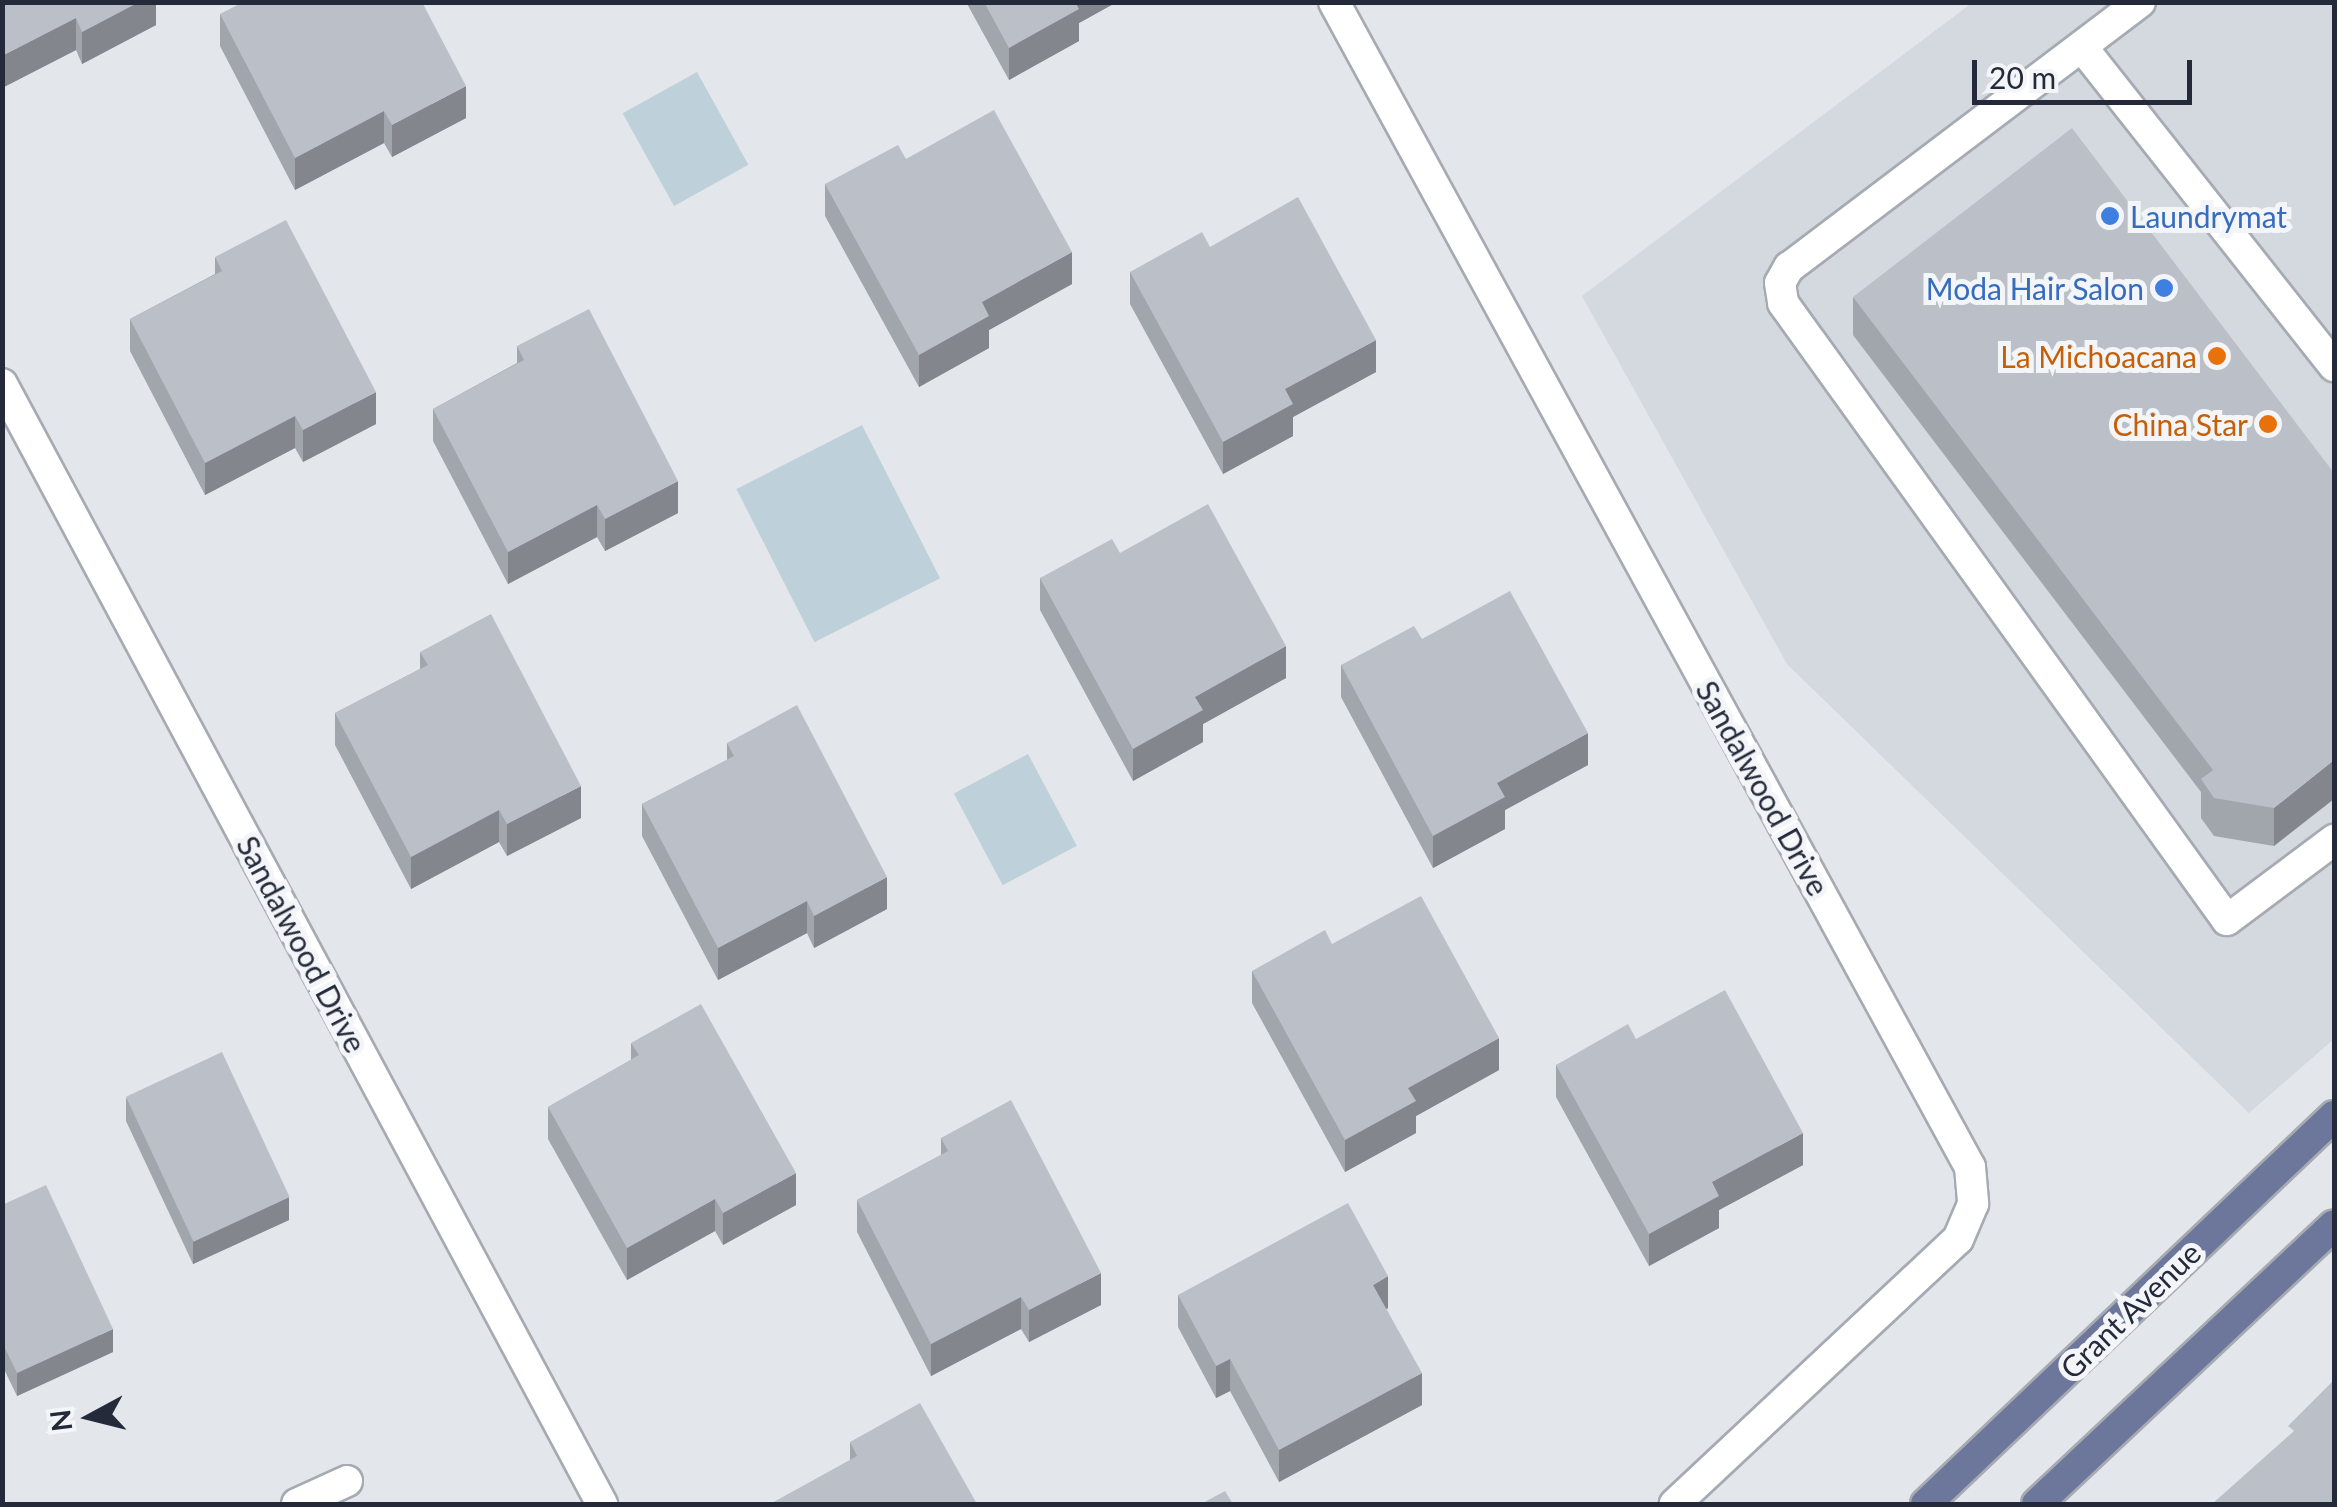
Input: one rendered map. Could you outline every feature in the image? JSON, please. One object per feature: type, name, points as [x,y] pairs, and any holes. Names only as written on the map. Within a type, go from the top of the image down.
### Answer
[{"type":"main road","name":"Grant Avenue","points":[[1926,1504],[2334,1116]]},
{"type":"main road","points":[[2037,1504],[2334,1225]]},
{"type":"street","name":"Sandalwood Drive","points":[[1334,2],[1970,1167],[1973,1204],[1958,1239],[1674,1504]]},
{"type":"street","points":[[2140,2],[1790,267],[1780,283],[1794,324],[2227,920],[2334,840]]},
{"type":"street","points":[[2082,47],[2334,366]]},
{"type":"street","name":"Sandalwood Drive","points":[[2,384],[602,1504]]},
{"type":"street","points":[[297,1504],[347,1481]]},
{"type":"shaded area","points":[[1972,3],[2334,3],[2334,1039],[2249,1113],[1787,664],[1582,296]]},
{"type":"shaded area","points":[[697,72],[748,165],[674,206],[623,113]]},
{"type":"shaded area","points":[[862,425],[940,578],[814,642],[736,489]]},
{"type":"shaded area","points":[[1028,754],[1077,846],[1003,885],[954,793]]},
{"type":"building","points":[[2,2],[139,2],[82,32],[76,18],[2,56]]},
{"type":"building","points":[[243,2],[422,2],[466,86],[392,125],[384,111],[295,158],[220,14]]},
{"type":"building","points":[[984,2],[1075,2],[1079,9],[1009,48]]},
{"type":"building","points":[[994,110],[1072,252],[982,302],[989,316],[919,355],[825,184],[898,145],[906,159]]},
{"type":"building","points":[[2072,128],[2334,473],[2334,760],[2274,808],[2214,798],[2201,779],[2213,770],[1853,297]]},
{"type":"building","points":[[1298,197],[1376,340],[1285,389],[1293,404],[1223,442],[1130,272],[1202,232],[1210,247]]},
{"type":"building","points":[[286,220],[376,392],[303,430],[295,416],[205,463],[130,319],[222,271],[215,257]]},
{"type":"building","points":[[589,309],[678,481],[605,519],[597,505],[508,552],[433,409],[524,360],[517,346]]},
{"type":"building","points":[[1208,504],[1286,646],[1195,697],[1203,710],[1133,749],[1040,578],[1112,539],[1120,553]]},
{"type":"building","points":[[1510,591],[1588,733],[1497,783],[1505,797],[1433,836],[1341,665],[1414,626],[1422,639]]},
{"type":"building","points":[[491,614],[581,786],[507,824],[499,810],[411,857],[335,713],[428,665],[420,652]]},
{"type":"building","points":[[797,705],[887,877],[814,916],[807,901],[718,948],[642,804],[734,756],[727,743]]},
{"type":"building","points":[[1421,896],[1499,1038],[1408,1088],[1416,1101],[1345,1140],[1252,971],[1325,930],[1332,944]]},
{"type":"building","points":[[1725,990],[1803,1133],[1712,1182],[1719,1196],[1649,1234],[1556,1065],[1628,1024],[1636,1039]]},
{"type":"building","points":[[701,1004],[796,1173],[723,1213],[715,1199],[627,1248],[548,1107],[639,1055],[631,1043]]},
{"type":"building","points":[[222,1052],[290,1197],[194,1242],[126,1097]]},
{"type":"building","points":[[1011,1100],[1101,1273],[1029,1310],[1021,1297],[931,1344],[857,1200],[948,1151],[941,1138]]},
{"type":"building","points":[[46,1185],[113,1329],[17,1373],[2,1342],[2,1205]]},
{"type":"building","points":[[1348,1203],[1388,1276],[1373,1285],[1422,1373],[1279,1450],[1230,1359],[1216,1366],[1178,1295]]},
{"type":"building","points":[[2334,1380],[2334,1504],[2212,1504],[2294,1431],[2288,1426]]},
{"type":"building","points":[[920,1403],[977,1504],[770,1504],[857,1456],[850,1442]]},
{"type":"building","points":[[1225,1491],[1233,1504],[1201,1504]]},
{"type":"place","name":"Laundrymat","points":[[2110,216]]},
{"type":"place","name":"Moda Hair Salon","points":[[2164,288]]},
{"type":"place","name":"La Michoacana","points":[[2217,356]]},
{"type":"place","name":"China Star","points":[[2268,424]]}]
